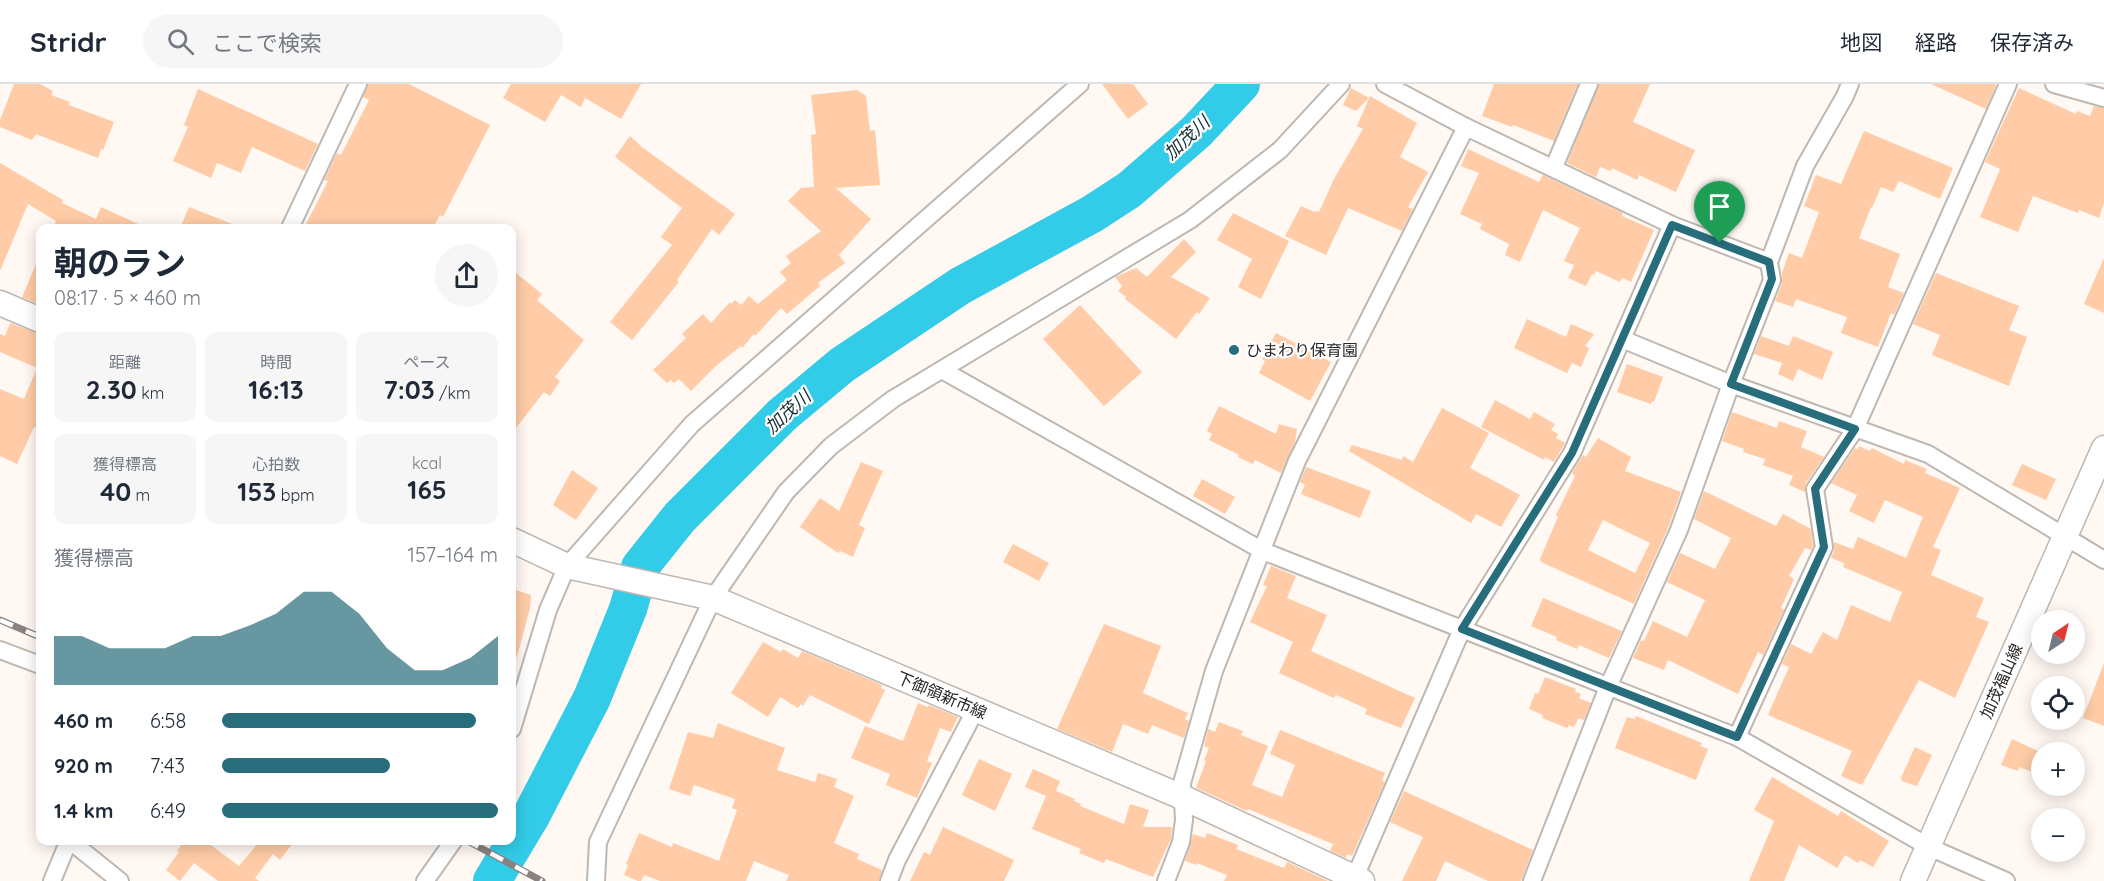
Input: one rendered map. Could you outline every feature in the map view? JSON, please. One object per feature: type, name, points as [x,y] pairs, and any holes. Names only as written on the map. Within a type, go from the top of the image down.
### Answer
[{"type":"main road","points":[[0,303],[36,318]]},
{"type":"main road","name":"加茂福山線","points":[[1913,881],[2104,448]]},
{"type":"main road","name":"下御領新市線","points":[[516,542],[578,568],[705,596],[1182,797],[1358,879]]},
{"type":"street","points":[[292,224],[358,84]]},
{"type":"street","points":[[516,716],[548,610],[578,568],[692,424],[1080,84]]},
{"type":"street","points":[[596,881],[598,842],[705,596],[786,492],[831,446],[894,399],[1190,220],[1280,150],[1341,84]]},
{"type":"street","points":[[1385,84],[1466,127],[1672,225],[1769,262]]},
{"type":"street","points":[[1554,167],[1589,84]]},
{"type":"street","points":[[1532,881],[1608,687],[1679,530],[1731,384],[1772,279],[1769,262],[1805,166],[1850,84]]},
{"type":"street","points":[[1737,737],[1824,547],[1815,489],[1855,429],[2008,84]]},
{"type":"street","points":[[2054,84],[2104,99]]},
{"type":"street","points":[[1166,881],[1181,842],[1184,820],[1182,783],[1214,671],[1297,461],[1466,127]]},
{"type":"street","points":[[1358,879],[1462,629],[1572,453],[1672,225]]},
{"type":"street","points":[[1622,339],[1731,384],[1928,454],[2104,560]]},
{"type":"street","points":[[942,370],[1263,551],[1737,737],[1929,847],[2006,881]]},
{"type":"street","points":[[0,650],[36,664]]},
{"type":"street","points":[[889,881],[897,860],[976,709]]},
{"type":"street","points":[[52,881],[67,845]]},
{"type":"street","points":[[75,845],[120,881]]},
{"type":"street","points":[[425,881],[450,845]]},
{"type":"building","points":[[14,84],[40,84],[53,91],[51,95],[70,102],[69,105],[114,122],[98,158],[36,134],[32,140],[0,127],[0,120]]},
{"type":"building","points":[[368,84],[409,84],[490,125],[443,217],[440,215],[435,224],[306,224],[328,181],[324,180],[337,153],[341,155],[369,100],[363,97]]},
{"type":"building","points":[[511,84],[641,84],[621,119],[585,98],[581,107],[561,95],[545,122],[503,98]]},
{"type":"building","points":[[1102,84],[1133,84],[1148,104],[1128,119]]},
{"type":"building","points":[[1494,84],[1578,84],[1554,141],[1482,116]]},
{"type":"building","points":[[1599,84],[1650,84],[1633,122],[1695,150],[1676,192],[1639,175],[1637,180],[1612,168],[1611,171],[1600,167],[1596,177],[1567,163]]},
{"type":"building","points":[[1931,84],[1994,84],[1996,85],[1986,109]]},
{"type":"building","points":[[1351,88],[1369,98],[1356,111],[1343,105]]},
{"type":"building","points":[[2019,88],[2076,114],[2077,111],[2090,116],[2094,106],[2104,108],[2104,203],[2099,218],[2079,210],[2078,213],[2033,196],[2018,232],[1980,217],[2000,169],[1985,162]]},
{"type":"building","points":[[198,89],[318,144],[305,171],[252,147],[241,173],[217,163],[211,178],[173,161],[188,127],[184,125]]},
{"type":"building","points":[[857,90],[866,96],[870,131],[875,130],[880,185],[836,188],[871,219],[839,255],[845,263],[818,283],[820,286],[787,314],[781,308],[742,348],[741,346],[717,365],[691,391],[679,379],[674,383],[671,380],[667,383],[653,370],[686,338],[682,334],[703,314],[711,323],[730,302],[731,304],[735,300],[741,305],[749,296],[758,304],[787,280],[780,272],[791,263],[786,256],[821,231],[788,201],[801,188],[814,187],[811,135],[816,134],[811,95]]},
{"type":"building","points":[[1370,96],[1417,123],[1400,157],[1428,172],[1408,207],[1413,209],[1402,231],[1348,208],[1326,255],[1285,236],[1301,206],[1319,212],[1334,179],[1363,129],[1357,126]]},
{"type":"building","points":[[1864,131],[1953,168],[1940,199],[1899,181],[1893,192],[1881,187],[1871,207],[1859,238],[1900,254],[1888,287],[1904,293],[1894,315],[1891,313],[1878,347],[1841,333],[1847,317],[1796,299],[1793,307],[1775,301],[1782,284],[1782,273],[1789,253],[1802,258],[1819,212],[1804,206],[1816,175],[1841,184]]},
{"type":"building","points":[[630,136],[643,148],[735,214],[719,235],[712,229],[677,280],[679,282],[632,340],[610,322],[672,245],[661,237],[682,208],[615,157]]},
{"type":"building","points":[[1468,149],[1539,182],[1543,175],[1654,230],[1631,282],[1622,278],[1620,282],[1596,271],[1586,286],[1568,278],[1574,265],[1564,261],[1580,228],[1543,210],[1520,262],[1505,255],[1509,244],[1480,229],[1482,224],[1460,214],[1479,173],[1461,166]]},
{"type":"building","points":[[0,163],[63,200],[62,203],[96,219],[101,207],[138,224],[55,224],[56,221],[28,204],[0,271]]},
{"type":"building","points":[[189,207],[232,224],[182,224]]},
{"type":"building","points":[[1233,213],[1289,241],[1261,299],[1238,287],[1252,259],[1217,240]]},
{"type":"building","points":[[1184,239],[1196,252],[1171,277],[1210,298],[1176,339],[1125,299],[1126,297],[1118,291],[1122,286],[1115,277],[1136,268],[1147,277]]},
{"type":"building","points":[[2104,258],[2104,313],[2084,304]]},
{"type":"building","points":[[36,264],[36,303],[22,297]]},
{"type":"building","points":[[516,273],[542,294],[537,300],[584,340],[555,377],[560,381],[550,396],[544,392],[516,428]]},
{"type":"building","points":[[1936,273],[2019,306],[2009,330],[2027,337],[2009,386],[1932,355],[1940,335],[1913,324]]},
{"type":"building","points":[[1080,305],[1142,372],[1104,406],[1043,339]]},
{"type":"building","points":[[1527,319],[1566,337],[1571,324],[1594,334],[1585,346],[1589,348],[1581,367],[1572,363],[1567,373],[1514,348]]},
{"type":"building","points":[[10,323],[36,333],[36,368],[0,352],[0,334],[5,336]]},
{"type":"building","points":[[1276,333],[1331,362],[1310,401],[1259,373],[1265,361],[1262,359]]},
{"type":"building","points":[[1761,336],[1789,346],[1793,336],[1833,352],[1822,380],[1798,369],[1793,381],[1778,374],[1782,363],[1754,354]]},
{"type":"building","points":[[1627,364],[1663,377],[1654,402],[1652,401],[1651,404],[1617,392]]},
{"type":"building","points":[[36,370],[36,428],[34,427],[17,464],[0,456],[0,389],[24,399]]},
{"type":"building","points":[[1495,400],[1530,419],[1534,412],[1555,424],[1551,430],[1558,434],[1556,438],[1565,443],[1554,462],[1545,457],[1544,460],[1481,427]]},
{"type":"building","points":[[1219,406],[1276,434],[1279,424],[1297,429],[1295,442],[1281,473],[1255,460],[1253,464],[1209,440],[1212,434],[1207,431]]},
{"type":"building","points":[[1442,408],[1489,433],[1470,468],[1520,495],[1501,527],[1476,514],[1471,523],[1349,451],[1352,445],[1402,460],[1403,456],[1413,462]]},
{"type":"building","points":[[1732,412],[1777,428],[1779,421],[1807,431],[1801,447],[1824,457],[1806,483],[1805,492],[1789,485],[1793,476],[1763,465],[1765,459],[1743,452],[1744,449],[1722,441]]},
{"type":"building","points":[[1598,438],[1631,457],[1625,471],[1681,492],[1669,526],[1634,604],[1541,562],[1540,559],[1558,517],[1556,515],[1575,476],[1572,473],[1583,455],[1586,457]],"holes":[[[1603,520],[1650,543],[1635,573],[1588,550]]]},
{"type":"building","points":[[1859,446],[1870,451],[1872,448],[1904,464],[1905,460],[1927,469],[1925,473],[1960,488],[1933,547],[1941,550],[1931,575],[1984,598],[1976,617],[1989,622],[1955,698],[1919,680],[1862,785],[1841,776],[1852,751],[1768,715],[1789,667],[1782,664],[1791,644],[1811,654],[1823,632],[1837,640],[1851,605],[1890,622],[1902,592],[1843,567],[1844,563],[1831,558],[1834,542],[1853,549],[1858,537],[1906,558],[1923,517],[1885,500],[1874,523],[1849,511],[1857,495],[1831,483],[1855,448],[1858,449]]},
{"type":"building","points":[[861,462],[883,471],[859,525],[865,528],[853,557],[840,551],[838,553],[800,527],[820,498],[839,511]]},
{"type":"building","points":[[2022,464],[2056,479],[2046,500],[2012,485]]},
{"type":"building","points":[[1306,467],[1371,491],[1360,518],[1301,494],[1305,485],[1300,482]]},
{"type":"building","points":[[572,470],[598,488],[576,520],[553,505]]},
{"type":"building","points":[[1202,479],[1235,497],[1225,514],[1193,496]]},
{"type":"building","points":[[1704,491],[1776,526],[1783,514],[1811,529],[1813,545],[1811,550],[1805,548],[1789,576],[1794,579],[1781,608],[1784,610],[1763,655],[1758,652],[1738,694],[1668,660],[1664,670],[1633,658],[1653,621],[1687,637],[1705,600],[1667,582],[1680,553],[1715,569],[1731,538],[1694,519]]},
{"type":"building","points":[[1013,544],[1049,563],[1039,581],[1003,562]]},
{"type":"building","points":[[1271,566],[1296,576],[1287,598],[1327,615],[1311,651],[1415,698],[1401,728],[1365,714],[1367,709],[1336,695],[1334,698],[1279,673],[1293,642],[1250,622],[1267,586],[1263,585]]},
{"type":"building","points":[[516,590],[531,595],[530,608],[517,657]]},
{"type":"building","points":[[1543,598],[1622,631],[1609,658],[1579,645],[1577,649],[1531,626]]},
{"type":"building","points":[[1104,624],[1161,646],[1143,693],[1188,713],[1185,719],[1189,721],[1184,738],[1152,725],[1148,734],[1123,724],[1112,752],[1057,729]]},
{"type":"building","points":[[763,642],[781,652],[783,649],[798,658],[802,651],[882,685],[881,688],[885,690],[869,724],[810,695],[803,706],[801,704],[798,708],[780,697],[768,717],[731,693]]},
{"type":"building","points":[[2104,663],[2104,726],[2085,719],[2085,713]]},
{"type":"building","points":[[1545,677],[1576,689],[1575,692],[1581,694],[1579,698],[1591,703],[1584,720],[1579,718],[1574,727],[1569,725],[1567,728],[1542,718],[1543,715],[1529,709]]},
{"type":"building","points":[[918,703],[958,717],[951,732],[940,728],[927,761],[932,763],[917,798],[886,785],[890,774],[851,758],[865,726],[903,741]]},
{"type":"building","points":[[1636,716],[1702,743],[1700,746],[1708,749],[1696,780],[1615,748],[1627,717],[1635,719]]},
{"type":"building","points":[[1219,722],[1243,731],[1241,735],[1268,746],[1252,785],[1282,797],[1295,765],[1270,754],[1280,730],[1385,773],[1382,781],[1385,782],[1352,856],[1347,854],[1346,858],[1330,851],[1333,844],[1248,809],[1247,811],[1196,788],[1209,748],[1204,746],[1208,729],[1215,732]]},
{"type":"building","points":[[718,723],[785,748],[777,770],[815,782],[818,773],[837,779],[834,787],[854,796],[834,843],[859,854],[857,859],[882,870],[879,881],[786,881],[789,875],[754,861],[746,881],[660,881],[644,875],[641,881],[638,881],[624,875],[628,865],[626,864],[639,833],[672,847],[673,843],[719,861],[737,810],[732,808],[735,799],[694,785],[690,796],[669,789],[688,732],[713,738]]},
{"type":"building","points":[[2012,739],[2031,748],[2031,772],[2019,767],[2018,771],[2001,765]]},
{"type":"building","points":[[1915,747],[1932,755],[1917,786],[1902,781],[1901,778]]},
{"type":"building","points":[[979,759],[1012,774],[995,811],[962,795]]},
{"type":"building","points":[[1033,769],[1060,781],[1056,791],[1075,799],[1074,801],[1081,804],[1080,806],[1124,824],[1130,804],[1149,810],[1143,827],[1172,827],[1171,839],[1153,877],[1106,859],[1104,863],[1079,853],[1081,849],[1032,829],[1046,796],[1025,787]]},
{"type":"building","points":[[1772,777],[1838,816],[1841,811],[1889,841],[1873,867],[1860,860],[1858,863],[1845,855],[1837,868],[1799,845],[1784,881],[1749,881],[1774,821],[1754,810]]},
{"type":"building","points":[[1404,791],[1533,850],[1521,881],[1488,881],[1445,861],[1436,881],[1402,881],[1423,837],[1390,822]]},
{"type":"building","points":[[943,827],[1014,860],[1004,881],[910,881],[924,852],[930,855]]},
{"type":"building","points":[[1207,833],[1238,845],[1236,849],[1284,868],[1287,862],[1328,881],[1224,881],[1227,875],[1197,863],[1196,865],[1185,861],[1193,834],[1205,838]]},
{"type":"building","points":[[181,845],[211,845],[239,866],[256,845],[291,845],[280,860],[273,854],[255,878],[259,881],[218,881],[194,863],[180,881],[166,870],[179,852],[177,851]]},
{"type":"waterway","name":"加茂川","points":[[516,841],[592,698],[628,609],[640,567],[680,517],[782,415],[842,365],[960,286],[1092,214],[1129,190],[1196,132],[1241,84]]},
{"type":"waterway","name":"加茂川","points":[[492,881],[514,845]]},
{"type":"railway","points":[[0,620],[36,635]]},
{"type":"railway","points":[[475,845],[542,881]]},
{"type":"place","name":"ひまわり保育園","points":[[1234,350]]},
{"type":"route","points":[[1672,225],[1720,243],[1769,262],[1772,279],[1731,384],[1855,429],[1815,489],[1824,547],[1737,737],[1462,629],[1572,453],[1672,225]]}]
